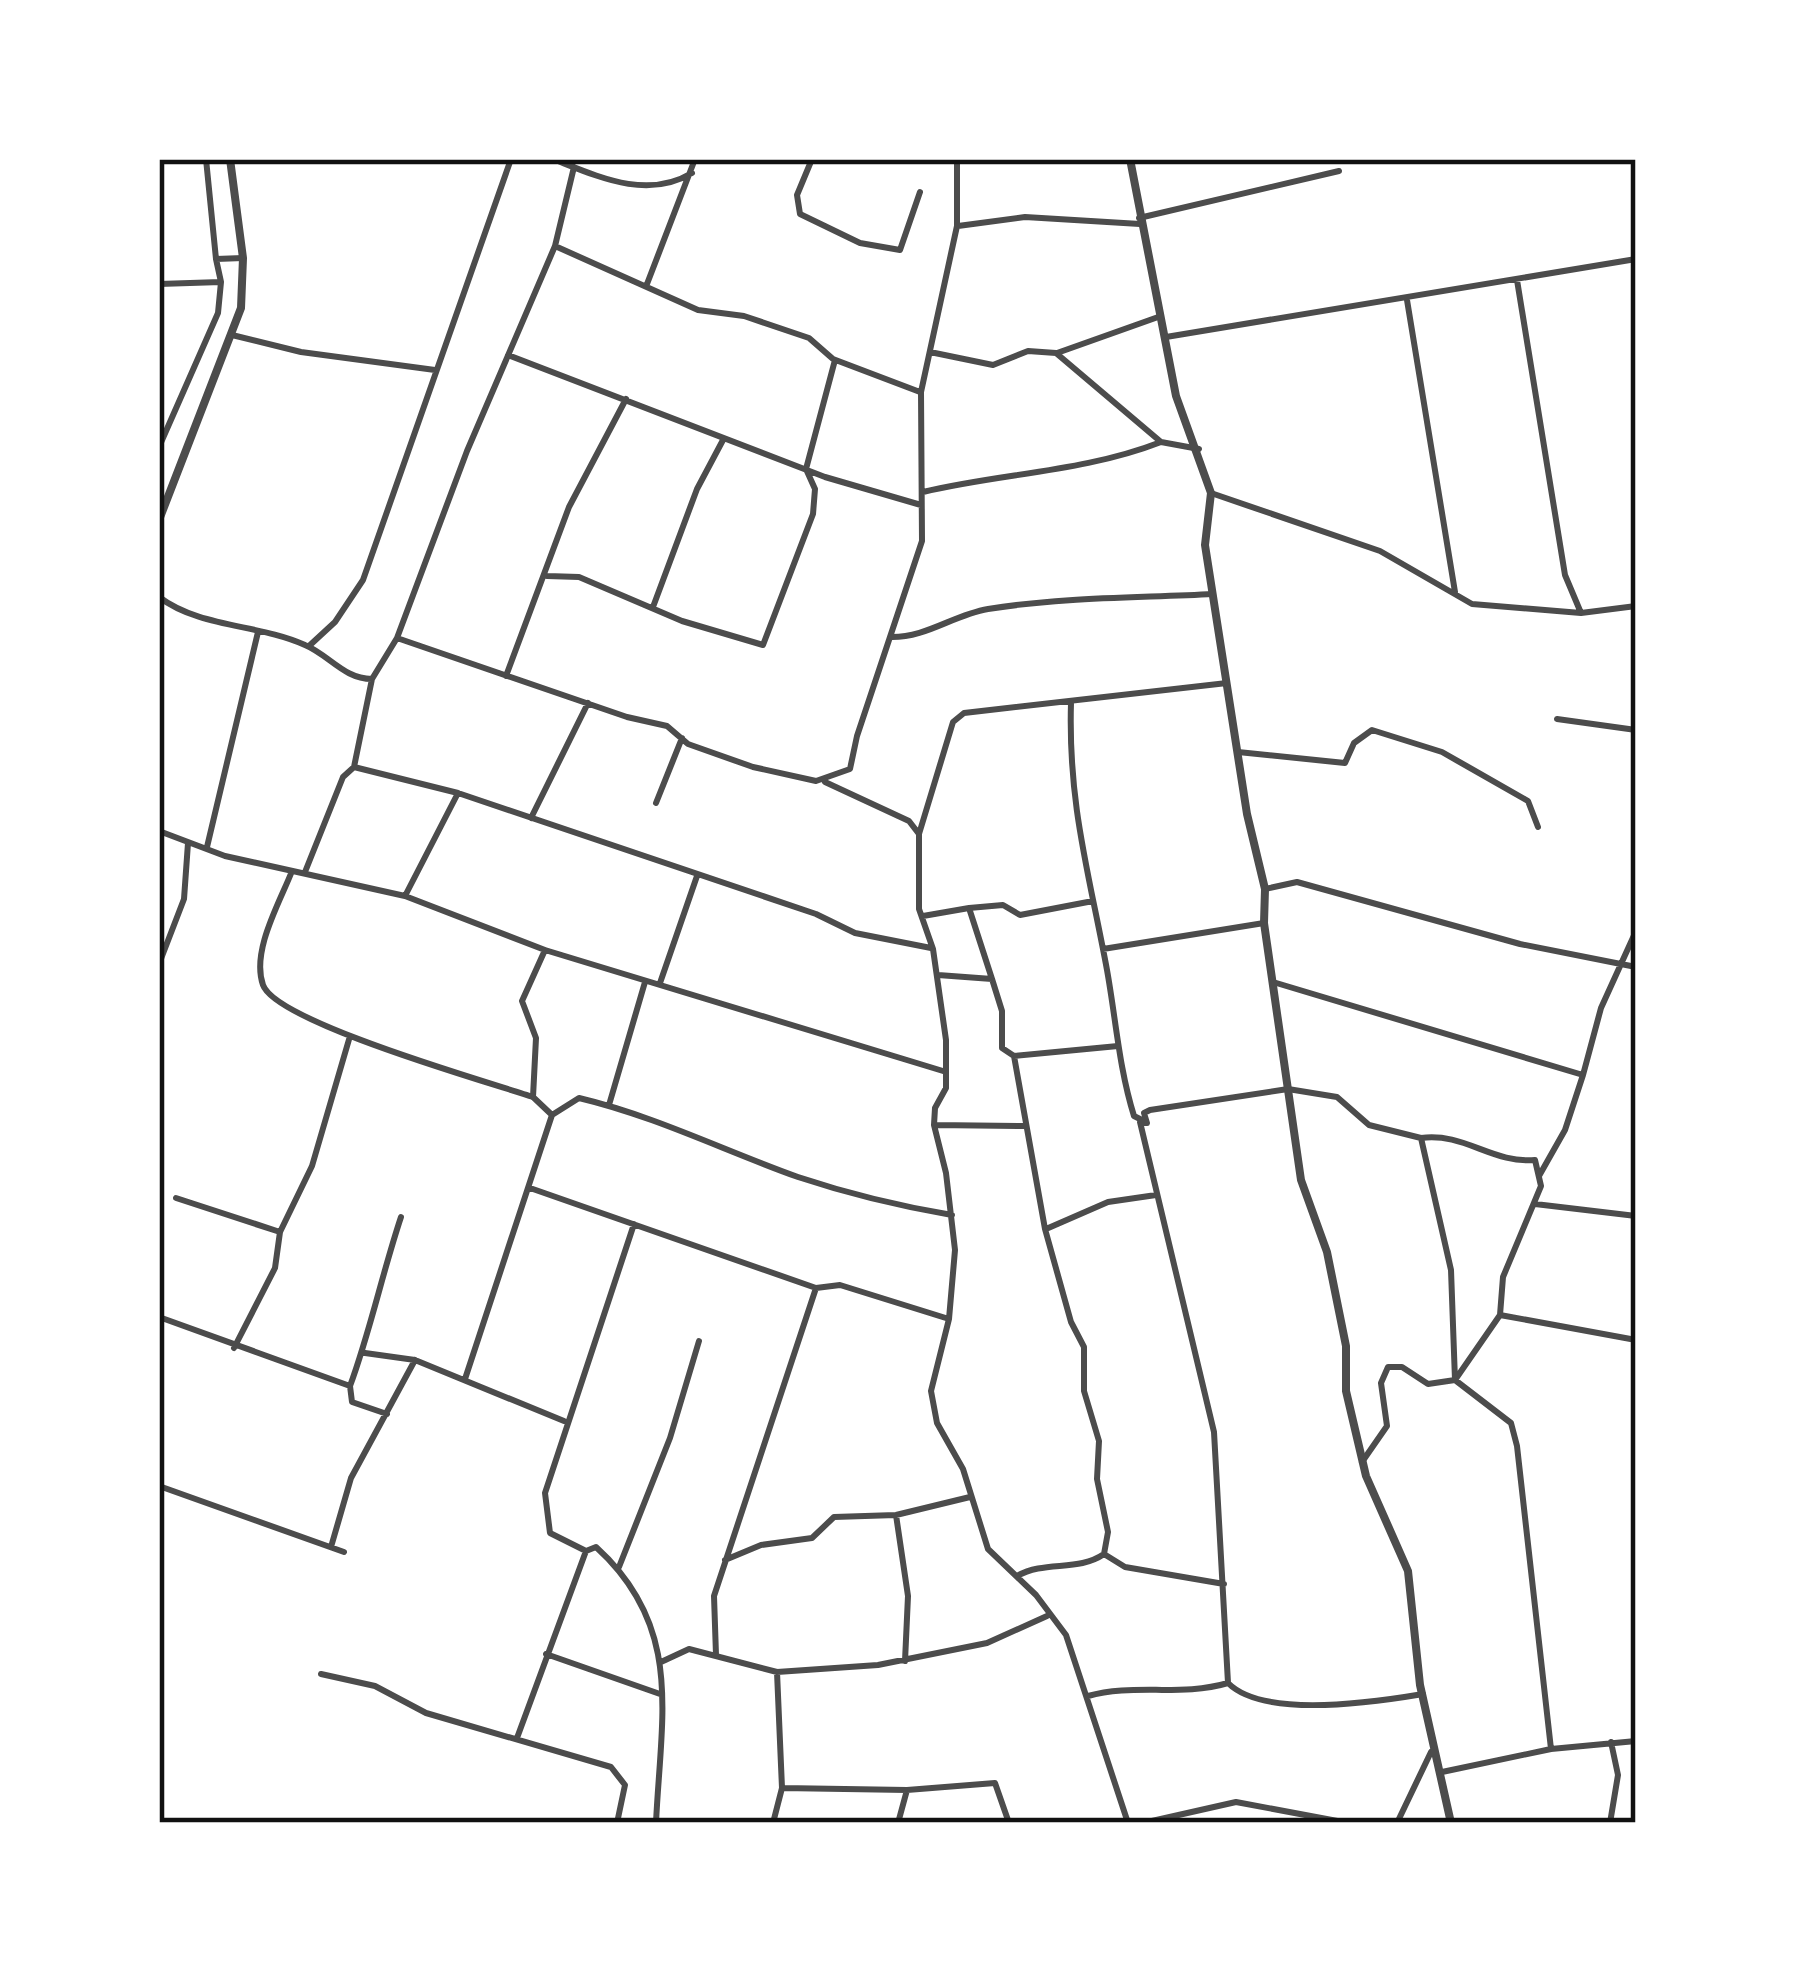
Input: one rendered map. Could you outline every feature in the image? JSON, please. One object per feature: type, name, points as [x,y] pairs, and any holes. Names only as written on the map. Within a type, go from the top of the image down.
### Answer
[{"type":"street","points":[[159,447],[218,314],[221,281],[206,159]]},
{"type":"street","points":[[159,520],[241,308],[243,258],[230,159]]},
{"type":"street","points":[[308,646],[335,622],[363,580],[511,159]]},
{"type":"street","points":[[553,159],[649,187],[669,186],[692,173]]},
{"type":"street","points":[[646,285],[695,159]]},
{"type":"street","points":[[812,159],[796,195],[800,214],[860,244],[900,250],[920,192]]},
{"type":"street","points":[[825,782],[844,774],[854,761],[922,541],[921,392],[957,226],[957,159]]},
{"type":"street","points":[[1130,159],[1176,396],[1199,449],[1211,493],[1205,545],[1265,889],[1264,923],[1300,1180],[1327,1252],[1346,1346],[1342,1368],[1362,1462],[1408,1571],[1431,1752],[1442,1772],[1451,1823]]},
{"type":"street","points":[[305,872],[343,777],[354,767],[372,679],[397,638],[555,246],[574,167]]},
{"type":"street","points":[[957,226],[1025,217],[1140,221],[1339,170]]},
{"type":"street","points":[[555,246],[698,310],[744,316],[809,338],[835,360],[921,392]]},
{"type":"street","points":[[217,259],[243,258]]},
{"type":"street","points":[[1166,338],[1636,260]]},
{"type":"street","points":[[1516,280],[1565,574],[1581,614]]},
{"type":"street","points":[[159,284],[221,281]]},
{"type":"street","points":[[1407,300],[1456,594]]},
{"type":"street","points":[[931,352],[993,365],[1028,351],[1056,353],[1161,316]]},
{"type":"street","points":[[231,335],[301,352],[435,370]]},
{"type":"street","points":[[1056,353],[1161,442],[1199,449]]},
{"type":"street","points":[[508,356],[825,477],[921,505]]},
{"type":"street","points":[[815,490],[806,469],[835,360]]},
{"type":"street","points":[[506,676],[547,576],[568,507],[627,398]]},
{"type":"street","points":[[652,607],[697,489],[724,438]]},
{"type":"street","points":[[923,492],[992,476],[1107,463],[1161,442]]},
{"type":"street","points":[[547,576],[579,577],[764,645],[805,540],[815,490],[825,477]]},
{"type":"street","points":[[1211,493],[1380,551],[1472,604],[1581,614],[1636,606]]},
{"type":"street","points":[[890,637],[922,634],[963,613],[987,609],[1100,596],[1214,594]]},
{"type":"street","points":[[159,597],[200,617],[308,646],[357,679],[372,679]]},
{"type":"street","points":[[207,847],[258,632]]},
{"type":"street","points":[[397,638],[667,726],[682,738],[769,772],[825,782],[909,821],[919,834]]},
{"type":"street","points":[[1128,1823],[1066,1635],[988,1549],[958,1458],[937,1423],[931,1391],[949,1319],[952,1215],[934,1125],[946,1088],[938,975],[921,916],[919,834],[952,722],[964,713],[1227,683]]},
{"type":"street","points":[[531,818],[588,703]]},
{"type":"street","points":[[1071,703],[1074,822],[1134,1117],[1147,1123]]},
{"type":"street","points":[[1557,719],[1636,730]]},
{"type":"street","points":[[1238,752],[1345,763],[1354,743],[1372,730],[1442,752],[1528,801],[1538,826]]},
{"type":"street","points":[[656,803],[682,738]]},
{"type":"street","points":[[354,767],[458,793],[816,914],[855,933],[933,949]]},
{"type":"street","points":[[405,896],[458,793]]},
{"type":"street","points":[[159,831],[292,871],[405,896],[545,950],[944,1071]]},
{"type":"street","points":[[159,964],[184,899],[188,843]]},
{"type":"street","points":[[292,871],[261,959],[261,981],[273,1001],[350,1036],[533,1097],[552,1115]]},
{"type":"street","points":[[660,983],[697,876]]},
{"type":"street","points":[[1265,889],[1297,882],[1520,944],[1636,967]]},
{"type":"street","points":[[921,916],[1003,904],[1019,915],[1093,901]]},
{"type":"street","points":[[969,908],[1002,1011],[1002,1048],[1014,1056],[1118,1046]]},
{"type":"street","points":[[1102,949],[1264,923]]},
{"type":"street","points":[[1538,1179],[1565,1130],[1601,1008],[1636,931]]},
{"type":"street","points":[[533,1097],[536,1037],[522,1001],[545,950]]},
{"type":"street","points":[[938,975],[992,979]]},
{"type":"street","points":[[609,1105],[645,981]]},
{"type":"street","points":[[1273,982],[1582,1076]]},
{"type":"street","points":[[233,1348],[268,1286],[280,1232],[312,1166],[350,1036]]},
{"type":"street","points":[[1014,1056],[1045,1229],[1071,1322],[1084,1347],[1084,1391],[1099,1441],[1097,1479],[1108,1532],[1104,1554],[1092,1562],[1042,1565],[1017,1576]]},
{"type":"street","points":[[1147,1123],[1144,1113],[1150,1110],[1288,1089],[1337,1097],[1369,1125],[1421,1138],[1444,1135],[1477,1144],[1499,1158],[1535,1160],[1541,1186],[1503,1277],[1500,1315],[1455,1380]]},
{"type":"street","points":[[465,1379],[552,1115],[579,1098],[796,1176],[883,1203],[952,1215]]},
{"type":"street","points":[[1147,1123],[1140,1122],[1140,1128],[1152,1152],[1156,1195],[1207,1386],[1218,1468],[1228,1683]]},
{"type":"street","points":[[934,1125],[1023,1126]]},
{"type":"street","points":[[1421,1138],[1451,1270],[1455,1380]]},
{"type":"street","points":[[530,1189],[816,1288],[840,1286],[949,1319]]},
{"type":"street","points":[[1045,1229],[1108,1202],[1156,1195]]},
{"type":"street","points":[[176,1198],[280,1232]]},
{"type":"street","points":[[1535,1204],[1636,1216]]},
{"type":"street","points":[[387,1414],[352,1402],[350,1386],[365,1353],[366,1324],[400,1217]]},
{"type":"street","points":[[586,1551],[550,1533],[544,1508],[565,1422],[593,1360],[634,1224]]},
{"type":"street","points":[[716,1655],[714,1596],[816,1288]]},
{"type":"street","points":[[1500,1315],[1636,1340]]},
{"type":"street","points":[[159,1317],[233,1348],[350,1386]]},
{"type":"street","points":[[619,1567],[670,1438],[699,1341]]},
{"type":"street","points":[[365,1353],[377,1350],[415,1360],[565,1422]]},
{"type":"street","points":[[331,1547],[351,1478],[415,1360]]},
{"type":"street","points":[[1362,1462],[1387,1426],[1381,1383],[1388,1367],[1402,1367],[1428,1384],[1455,1380],[1511,1424],[1551,1749]]},
{"type":"street","points":[[1636,1477],[1636,1511]]},
{"type":"street","points":[[159,1486],[344,1552]]},
{"type":"street","points":[[724,1560],[761,1545],[812,1538],[834,1517],[896,1515],[970,1497]]},
{"type":"street","points":[[896,1515],[908,1596],[905,1661]]},
{"type":"street","points":[[517,1738],[586,1551],[596,1546],[619,1567],[652,1620],[662,1662],[656,1823]]},
{"type":"street","points":[[1104,1554],[1125,1568],[1224,1584]]},
{"type":"street","points":[[662,1662],[689,1649],[776,1672],[905,1661],[987,1643],[1047,1616]]},
{"type":"street","points":[[546,1654],[660,1694]]},
{"type":"street","points":[[773,1823],[782,1787],[776,1672]]},
{"type":"street","points":[[321,1674],[375,1686],[426,1713],[620,1774],[625,1800],[616,1823]]},
{"type":"street","points":[[1088,1696],[1112,1689],[1200,1691],[1228,1683],[1254,1696],[1332,1706],[1423,1694]]},
{"type":"street","points":[[1610,1823],[1618,1775],[1611,1742]]},
{"type":"street","points":[[1442,1772],[1551,1749],[1636,1742]]},
{"type":"street","points":[[1397,1823],[1431,1752]]},
{"type":"street","points":[[782,1787],[907,1790],[995,1783],[1009,1823]]},
{"type":"street","points":[[898,1823],[907,1790]]},
{"type":"street","points":[[1143,1823],[1236,1802],[1348,1823]]}]
